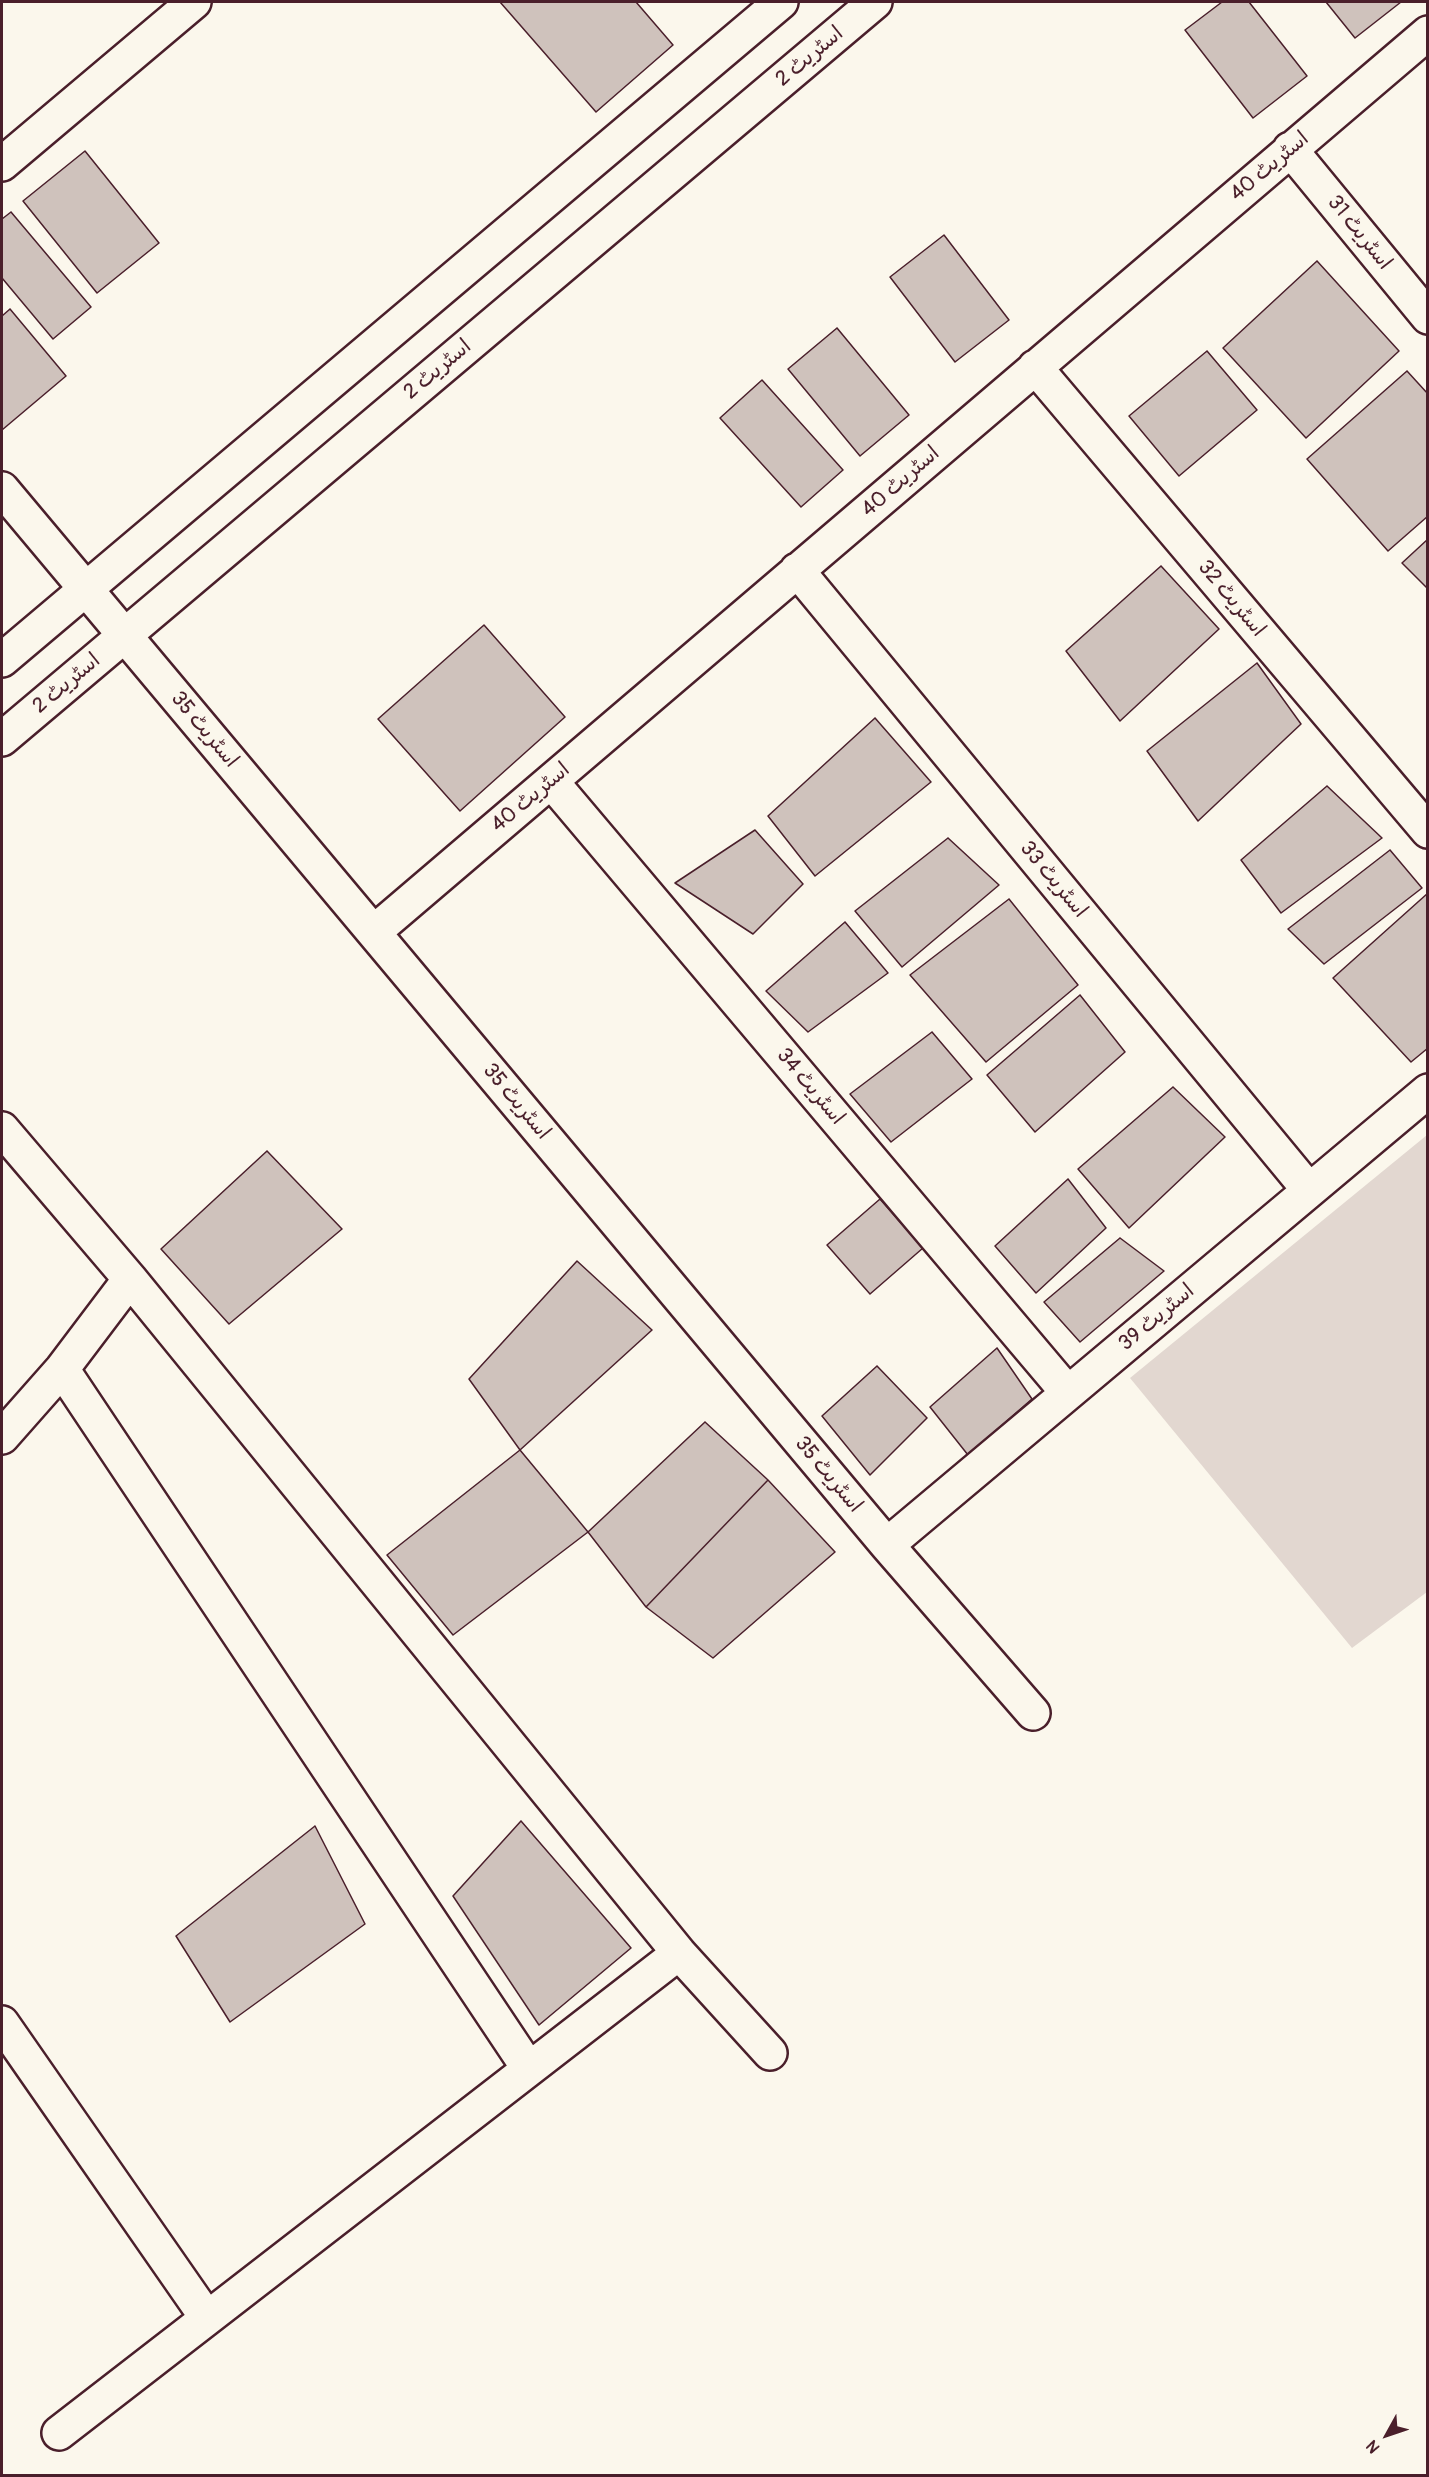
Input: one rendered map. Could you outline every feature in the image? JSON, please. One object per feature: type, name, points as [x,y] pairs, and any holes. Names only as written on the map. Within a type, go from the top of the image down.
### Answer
[{"type":"street","points":[[6,151],[194,2]]},
{"type":"street","points":[[2,660],[781,2]]},
{"type":"street","name":"اسٹریٹ 2","points":[[2,739],[875,2]]},
{"type":"street","name":"اسٹریٹ 40","points":[[374,932],[1428,33]]},
{"type":"street","name":"اسٹریٹ 31","points":[[1290,149],[1428,317]]},
{"type":"street","name":"اسٹریٹ 32","points":[[1035,367],[1428,831]]},
{"type":"street","name":"اسٹریٹ 35","points":[[2,489],[887,1545],[1033,1713]]},
{"type":"street","name":"اسٹریٹ 33","points":[[797,570],[1310,1190]]},
{"type":"street","name":"اسٹریٹ 34","points":[[551,781],[1068,1393]]},
{"type":"street","name":"اسٹریٹ 39","points":[[887,1545],[1428,1091]]},
{"type":"street","points":[[2,1129],[130,1279],[679,1953],[770,2053]]},
{"type":"street","points":[[2,1437],[62,1369],[130,1279]]},
{"type":"street","points":[[62,1369],[529,2068]]},
{"type":"street","points":[[59,2433],[679,1953]]},
{"type":"street","points":[[2,2023],[207,2318]]},
{"type":"shaded area","points":[[1427,1135],[1427,1592],[1352,1648],[1130,1378]]},
{"type":"building","points":[[500,2],[636,2],[673,45],[596,112]]},
{"type":"building","points":[[1222,2],[1249,2],[1307,76],[1253,118],[1185,30]]},
{"type":"building","points":[[1326,2],[1401,2],[1355,38]]},
{"type":"building","points":[[85,151],[159,243],[97,293],[23,201]]},
{"type":"building","points":[[11,212],[91,307],[53,339],[2,278],[2,219]]},
{"type":"building","points":[[944,235],[1009,320],[955,362],[890,277]]},
{"type":"building","points":[[1317,261],[1399,351],[1306,438],[1223,348]]},
{"type":"building","points":[[10,309],[66,376],[2,430],[2,316]]},
{"type":"building","points":[[837,328],[909,415],[860,456],[788,369]]},
{"type":"building","points":[[1207,351],[1257,410],[1179,476],[1129,416]]},
{"type":"building","points":[[1407,371],[1428,394],[1428,516],[1388,551],[1307,459]]},
{"type":"building","points":[[762,380],[843,470],[801,507],[720,418]]},
{"type":"building","points":[[1428,539],[1428,589],[1402,563]]},
{"type":"building","points":[[1161,566],[1219,629],[1120,721],[1066,651]]},
{"type":"building","points":[[484,625],[565,717],[460,811],[378,719]]},
{"type":"building","points":[[1257,663],[1301,724],[1198,821],[1147,751]]},
{"type":"building","points":[[875,718],[931,782],[815,876],[768,816]]},
{"type":"building","points":[[1327,786],[1382,838],[1281,913],[1241,860]]},
{"type":"building","points":[[755,830],[803,884],[753,934],[675,883]]},
{"type":"building","points":[[948,838],[999,885],[902,967],[855,911]]},
{"type":"building","points":[[1390,850],[1422,888],[1324,964],[1288,929]]},
{"type":"building","points":[[1428,893],[1428,1048],[1411,1062],[1333,978]]},
{"type":"building","points":[[1009,899],[1078,985],[986,1062],[910,975]]},
{"type":"building","points":[[845,922],[888,973],[808,1032],[766,991]]},
{"type":"building","points":[[1080,995],[1125,1052],[1035,1132],[987,1075]]},
{"type":"building","points":[[932,1032],[972,1079],[891,1142],[850,1094]]},
{"type":"building","points":[[1173,1087],[1225,1137],[1129,1228],[1078,1169]]},
{"type":"building","points":[[267,1151],[342,1229],[229,1324],[161,1249]]},
{"type":"building","points":[[1068,1179],[1106,1228],[1036,1293],[995,1246]]},
{"type":"building","points":[[880,1199],[923,1248],[870,1294],[827,1245]]},
{"type":"building","points":[[1120,1238],[1164,1271],[1080,1342],[1044,1302]]},
{"type":"building","points":[[577,1261],[652,1330],[520,1450],[469,1379]]},
{"type":"building","points":[[997,1348],[1032,1399],[968,1455],[930,1407]]},
{"type":"building","points":[[877,1366],[927,1418],[870,1475],[822,1416]]},
{"type":"building","points":[[705,1422],[768,1480],[646,1607],[588,1532]]},
{"type":"building","points":[[520,1450],[588,1532],[453,1635],[387,1555]]},
{"type":"building","points":[[768,1480],[835,1552],[713,1658],[646,1607]]},
{"type":"building","points":[[521,1821],[631,1948],[539,2025],[453,1896]]},
{"type":"building","points":[[315,1826],[365,1924],[230,2022],[176,1936]]}]
